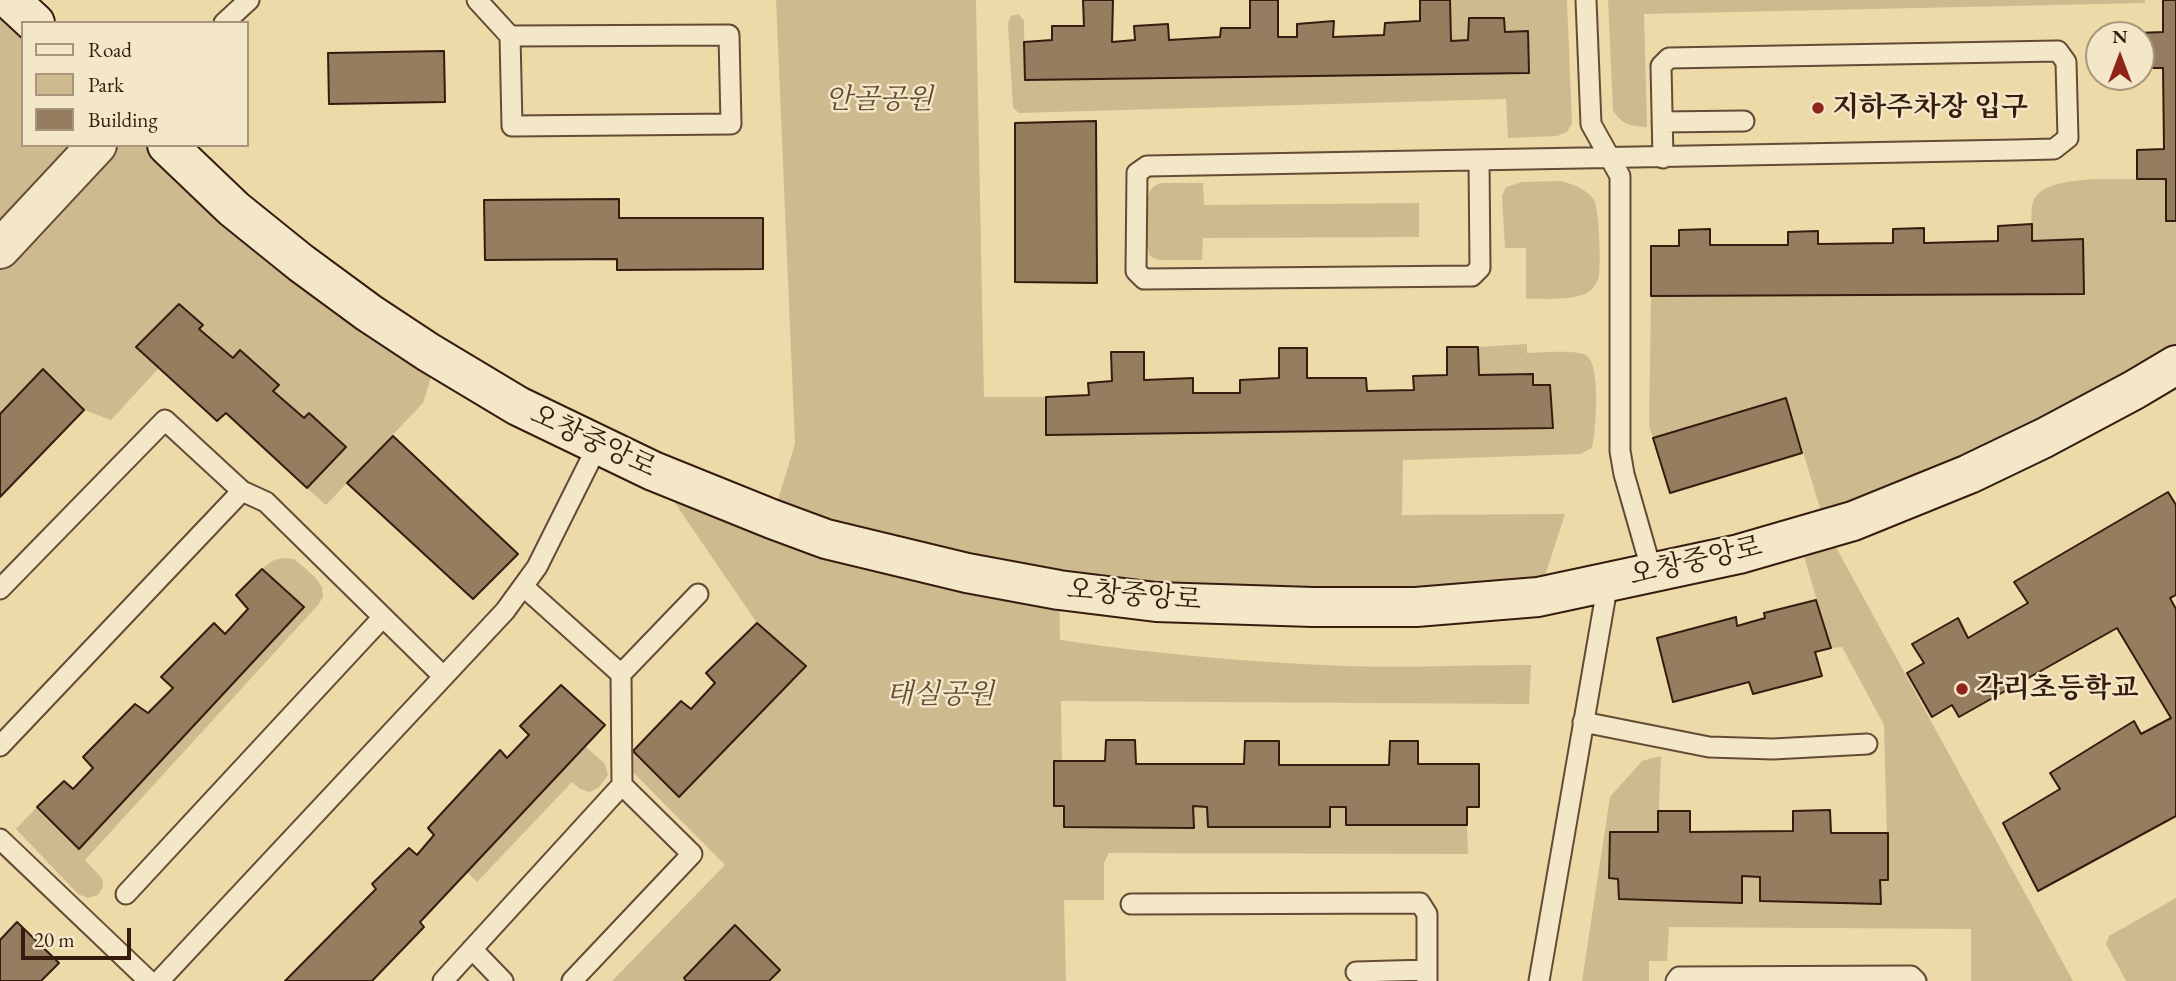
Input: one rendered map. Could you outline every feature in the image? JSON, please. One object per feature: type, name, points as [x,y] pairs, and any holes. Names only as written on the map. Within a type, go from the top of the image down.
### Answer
[{"type":"street","points":[[10,0],[33,21]]},
{"type":"street","points":[[0,249],[95,147]]},
{"type":"street","name":"오창중앙로","points":[[169,147],[244,216],[301,263],[369,313],[518,406],[653,471],[826,539],[967,573],[1059,590],[1156,602],[1416,607],[1538,597],[1738,554],[1844,523],[1969,474],[2044,438],[2176,365]]},
{"type":"lane","points":[[226,21],[249,0]]},
{"type":"lane","points":[[477,0],[510,36],[512,126],[731,124],[729,35],[510,36]]},
{"type":"lane","points":[[1586,0],[1591,124],[1620,176],[1620,451],[1652,572]]},
{"type":"lane","points":[[1479,161],[1480,268],[1472,276],[1144,279],[1136,271],[1138,173],[1147,166],[1610,159],[1663,158],[2054,149],[2068,138],[2066,62],[2058,51],[1670,58],[1661,66],[1663,158]]},
{"type":"lane","points":[[1662,122],[1744,121]]},
{"type":"lane","points":[[0,589],[165,420],[242,491],[266,502],[443,676]]},
{"type":"lane","points":[[159,981],[524,587],[537,567],[598,444]]},
{"type":"lane","points":[[0,746],[242,491]]},
{"type":"lane","points":[[1539,981],[1608,582]]},
{"type":"lane","points":[[524,587],[621,674]]},
{"type":"lane","points":[[443,981],[622,785],[621,674],[698,594]]},
{"type":"lane","points":[[126,894],[383,617]]},
{"type":"lane","points":[[1583,722],[1709,747],[1739,749],[1867,744]]},
{"type":"lane","points":[[572,981],[692,854],[622,785]]},
{"type":"lane","points":[[0,839],[141,978]]},
{"type":"lane","points":[[1130,904],[1420,903],[1427,915],[1427,976],[1356,972]]},
{"type":"lane","points":[[472,949],[503,981]]},
{"type":"lane","points":[[1676,981],[1679,977],[1870,976],[1911,976],[1916,981]]},
{"type":"green space","points":[[0,0],[21,21],[21,147],[170,147],[428,352],[431,377],[423,403],[326,505],[307,488],[346,447],[310,413],[304,418],[273,391],[279,385],[240,351],[233,358],[199,329],[203,324],[179,304],[159,368],[111,420],[84,410],[43,369],[0,414]]},
{"type":"green space","points":[[776,0],[976,0],[984,397],[1046,397],[1047,435],[1552,428],[1549,385],[1533,385],[1533,374],[1479,375],[1478,347],[1527,344],[1527,353],[1567,352],[1587,356],[1596,385],[1592,448],[1580,454],[1403,460],[1402,515],[1565,514],[1538,597],[1059,590],[1060,640],[1237,660],[1343,666],[1531,665],[1529,704],[1061,701],[1063,827],[1194,828],[1193,806],[1207,807],[1208,827],[1330,807],[1346,807],[1346,825],[1467,825],[1468,854],[1109,853],[1104,863],[1104,900],[1064,900],[1066,981],[612,981],[725,865],[622,761],[633,751],[680,797],[805,667],[757,623],[653,471],[772,519],[795,444]]},
{"type":"green space","points":[[1450,0],[1567,0],[1572,123],[1567,132],[1557,136],[1508,138],[1506,99],[1019,113],[1013,108],[1008,24],[1011,16],[1019,14],[1024,21],[1025,80],[1529,73],[1528,31],[1505,32],[1503,18],[1470,18],[1468,40],[1451,41]]},
{"type":"green space","points":[[1608,0],[2145,0],[2145,3],[1644,14],[1647,127],[1627,124],[1613,110]]},
{"type":"green space","points":[[2166,179],[2166,220],[2176,221],[2176,365],[1826,529],[2073,981],[1971,981],[1971,929],[1669,927],[1667,961],[1649,961],[1649,981],[1582,981],[1610,797],[1642,761],[1661,756],[1658,832],[1610,833],[1609,878],[1742,902],[1742,876],[1760,877],[1760,901],[1880,904],[1880,880],[1888,879],[1884,725],[1842,647],[1831,648],[1798,536],[1826,528],[1787,399],[1653,438],[1649,426],[1651,296],[2084,294],[2083,239],[2032,241],[2033,202],[2039,193],[2050,187],[2079,180]]},
{"type":"green space","points":[[1561,181],[1583,190],[1591,196],[1596,205],[1599,276],[1596,284],[1585,294],[1560,299],[1526,299],[1526,248],[1505,248],[1502,196],[1506,187],[1522,182]]},
{"type":"green space","points":[[1162,183],[1203,183],[1204,205],[1419,203],[1419,237],[1203,238],[1202,260],[1158,260],[1150,256],[1148,250],[1145,215],[1149,193],[1154,186]]},
{"type":"green space","points":[[294,559],[315,577],[322,587],[323,597],[85,860],[102,878],[103,887],[98,895],[88,898],[78,894],[16,829],[37,807],[79,849],[304,608],[262,569],[272,561]]},
{"type":"green space","points":[[585,746],[605,764],[608,775],[599,787],[590,792],[580,789],[572,782],[477,882],[467,872]]},
{"type":"green space","points":[[2176,898],[2176,981],[2126,981],[2106,944],[2109,936]]},
{"type":"building","points":[[1083,0],[1113,0],[1112,42],[1135,40],[1134,26],[1168,24],[1169,40],[1220,37],[1221,28],[1250,28],[1250,0],[1278,0],[1278,37],[1297,37],[1297,24],[1334,21],[1333,37],[1384,35],[1385,23],[1420,21],[1420,0],[1450,0],[1451,41],[1468,40],[1469,18],[1504,18],[1505,32],[1528,31],[1529,73],[1025,80],[1024,42],[1052,40],[1052,26],[1084,26]]},
{"type":"building","points":[[2163,0],[2176,0],[2176,221],[2166,221],[2166,179],[2137,179],[2137,150],[2164,149],[2163,68],[2155,68],[2155,32],[2163,32]]},
{"type":"building","points":[[444,51],[445,102],[329,104],[328,53]]},
{"type":"building","points":[[1096,121],[1097,283],[1015,282],[1015,123]]},
{"type":"building","points":[[619,199],[619,218],[763,218],[763,269],[617,270],[617,259],[485,260],[484,200]]},
{"type":"building","points":[[2032,224],[2032,241],[2083,239],[2084,294],[1651,296],[1651,246],[1679,246],[1679,230],[1710,229],[1710,245],[1788,245],[1788,232],[1818,231],[1818,244],[1893,243],[1893,229],[1924,228],[1924,243],[1998,241],[1998,226]]},
{"type":"building","points":[[179,304],[203,325],[199,329],[233,358],[240,350],[279,385],[273,391],[304,418],[309,413],[346,447],[307,488],[226,413],[217,421],[136,347]]},
{"type":"building","points":[[1447,347],[1478,347],[1479,375],[1533,374],[1533,385],[1550,385],[1553,428],[1046,435],[1046,397],[1089,395],[1088,383],[1112,381],[1111,352],[1144,352],[1144,380],[1193,378],[1193,393],[1240,393],[1240,380],[1279,378],[1279,348],[1307,348],[1307,378],[1366,378],[1367,391],[1414,390],[1413,376],[1447,375]]},
{"type":"building","points":[[43,369],[84,410],[0,497],[0,414]]},
{"type":"building","points":[[1786,398],[1802,453],[1670,493],[1653,438]]},
{"type":"building","points":[[393,436],[518,554],[473,599],[347,483]]},
{"type":"building","name":"각리초등학교","points":[[2168,492],[2176,505],[2176,595],[2170,598],[2176,609],[2176,816],[2038,891],[2003,823],[2060,789],[2050,773],[2134,721],[2141,734],[2171,718],[2117,628],[1959,717],[1952,705],[1932,717],[1907,673],[1924,663],[1912,644],[1958,618],[1968,638],[2028,603],[2014,582]]},
{"type":"building","points":[[262,569],[304,607],[79,849],[37,807],[64,781],[73,789],[93,768],[83,757],[135,704],[148,713],[173,688],[161,677],[214,623],[225,634],[248,609],[236,595]]},
{"type":"building","points":[[1816,600],[1831,648],[1815,652],[1822,676],[1753,694],[1749,682],[1673,702],[1657,638],[1736,617],[1737,626],[1765,618],[1764,613]]},
{"type":"building","points":[[757,623],[806,666],[679,797],[633,751],[681,701],[691,709],[715,683],[706,673]]},
{"type":"building","points":[[561,685],[605,725],[420,922],[424,927],[372,981],[285,981],[376,889],[372,884],[409,848],[417,855],[434,835],[428,828],[500,750],[507,758],[529,735],[520,726]]},
{"type":"building","points":[[1106,740],[1135,740],[1136,764],[1244,764],[1245,741],[1279,741],[1279,765],[1389,765],[1390,741],[1418,741],[1418,764],[1479,764],[1479,807],[1467,807],[1467,825],[1346,825],[1346,807],[1330,807],[1330,827],[1208,827],[1207,807],[1193,806],[1194,828],[1064,827],[1064,806],[1054,806],[1054,761],[1105,761]]},
{"type":"building","points":[[1830,810],[1831,833],[1888,833],[1888,880],[1880,880],[1881,904],[1760,901],[1760,877],[1742,876],[1742,903],[1619,899],[1618,879],[1609,878],[1610,832],[1658,832],[1658,811],[1690,811],[1690,832],[1793,831],[1793,811]]},
{"type":"building","points":[[17,922],[59,963],[41,981],[0,981],[0,940]]},
{"type":"building","points":[[735,925],[780,970],[769,981],[686,981],[684,978]]},
{"type":"place","name":"지하주차장 입구","points":[[1818,108]]},
{"type":"place","name":"각리초등학교","points":[[1962,689]]},
{"type":"park label","name":"안골공원","points":[[879,100]]},
{"type":"park label","name":"태실공원","points":[[940,695]]}]
